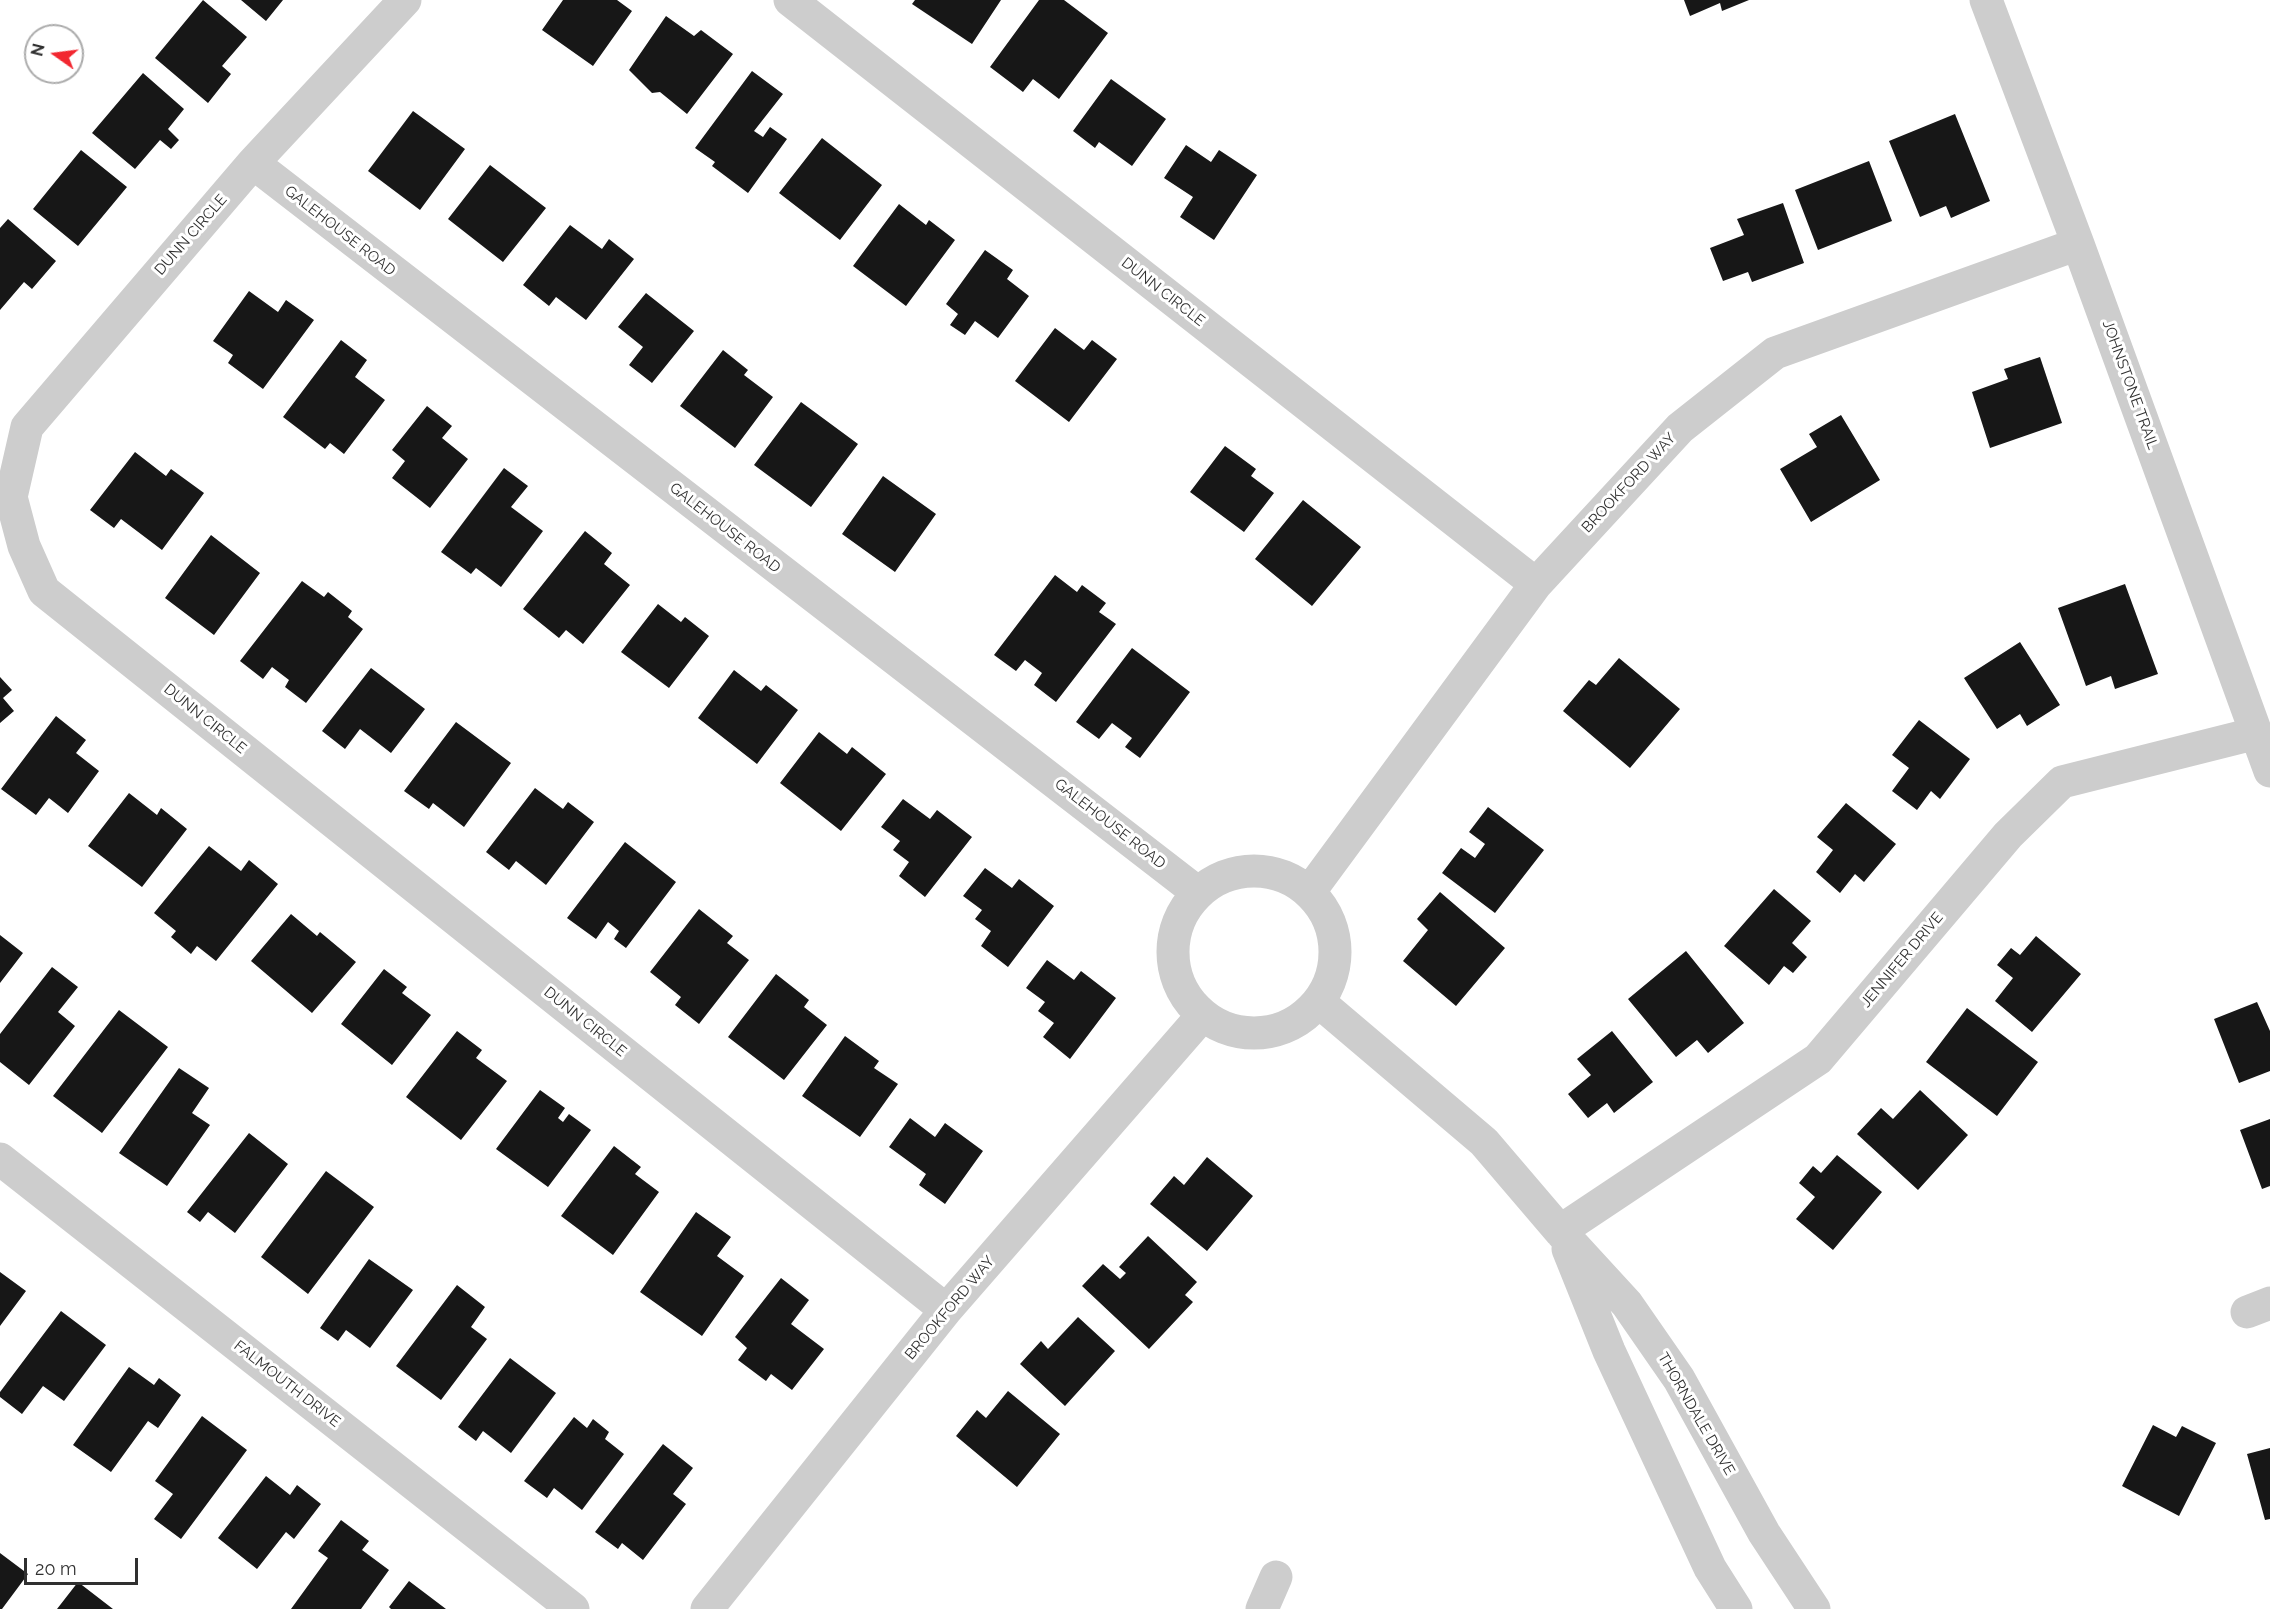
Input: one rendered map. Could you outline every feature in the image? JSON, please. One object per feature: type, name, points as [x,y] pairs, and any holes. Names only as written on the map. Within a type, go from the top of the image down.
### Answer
[{"type":"street","name":"DUNN CIRCLE","points":[[405,0],[253,164],[27,427],[11,497],[24,546],[44,591],[946,1310]]},
{"type":"street","name":"DUNN CIRCLE","points":[[789,0],[1536,584]]},
{"type":"street","name":"JOHNSTONE TRAIL","points":[[1986,0],[2078,244],[2270,771]]},
{"type":"street","name":"GALEHOUSE ROAD","points":[[253,164],[1197,892]]},
{"type":"street","name":"BROOKFORD WAY","points":[[1310,891],[1536,584],[1680,428],[1775,354],[2078,244]]},
{"type":"street","name":"JENNIFER DRIVE","points":[[1560,1231],[1818,1059],[2007,835],[2062,782],[2257,733]]},
{"type":"street","points":[[1253,869],[1283,875],[1310,891],[1332,924],[1335,965],[1319,1002],[1300,1020],[1276,1032],[1250,1035],[1224,1029],[1202,1016],[1175,978],[1174,932],[1197,892],[1223,875],[1253,869]]},
{"type":"street","name":"THORNDALE DRIVE","points":[[1319,1002],[1484,1142],[1560,1231],[1627,1304],[1679,1379],[1764,1533],[1814,1609]]},
{"type":"street","name":"BROOKFORD WAY","points":[[707,1609],[946,1310],[1202,1016]]},
{"type":"street","name":"FALMOUTH DRIVE","points":[[0,1159],[573,1609]]},
{"type":"street","name":"THORNDALE DRIVE","points":[[1560,1231],[1609,1351],[1710,1568],[1736,1609]]},
{"type":"street","points":[[1262,1609],[1276,1577]]},
{"type":"building","points":[[203,0],[247,37],[222,66],[231,74],[208,103],[155,58]]},
{"type":"building","points":[[241,0],[283,0],[266,21]]},
{"type":"building","points":[[563,0],[617,0],[632,11],[593,66],[542,30]]},
{"type":"building","points":[[915,0],[1001,0],[972,44],[912,4]]},
{"type":"building","points":[[1039,0],[1064,0],[1108,33],[1059,99],[1033,79],[1023,92],[990,67]]},
{"type":"building","points":[[1684,0],[1749,0],[1722,11],[1720,3],[1690,16]]},
{"type":"building","points":[[666,16],[694,36],[701,30],[733,54],[687,114],[660,92],[652,93],[629,70]]},
{"type":"building","points":[[752,71],[783,94],[754,131],[763,137],[770,127],[787,139],[748,193],[712,166],[715,162],[695,148]]},
{"type":"building","points":[[143,73],[184,109],[168,129],[179,140],[171,149],[160,140],[135,169],[92,133]]},
{"type":"building","points":[[1111,79],[1166,119],[1132,166],[1099,142],[1095,148],[1073,131]]},
{"type":"building","points":[[413,111],[465,149],[420,210],[368,171]]},
{"type":"building","points":[[1955,114],[1990,201],[1951,218],[1946,206],[1920,217],[1889,141]]},
{"type":"building","points":[[822,138],[882,185],[840,240],[779,193]]},
{"type":"building","points":[[1186,145],[1211,162],[1219,150],[1257,175],[1214,240],[1180,217],[1193,197],[1164,178]]},
{"type":"building","points":[[81,150],[127,187],[78,246],[33,209]]},
{"type":"building","points":[[1869,161],[1892,221],[1818,250],[1795,190]]},
{"type":"building","points":[[490,165],[546,208],[503,262],[448,219]]},
{"type":"building","points":[[1783,203],[1804,263],[1752,282],[1748,272],[1723,281],[1710,248],[1744,235],[1737,219]]},
{"type":"building","points":[[899,204],[926,225],[929,220],[955,240],[906,306],[853,266]]},
{"type":"building","points":[[8,219],[56,261],[32,289],[24,282],[0,310],[0,228]]},
{"type":"building","points":[[570,225],[602,249],[609,239],[634,259],[586,320],[556,297],[549,306],[523,285]]},
{"type":"building","points":[[985,250],[1013,270],[1007,279],[1029,296],[998,338],[975,321],[965,335],[950,325],[958,314],[946,304]]},
{"type":"building","points":[[249,291],[278,312],[286,300],[314,320],[263,389],[228,363],[233,355],[213,341]]},
{"type":"building","points":[[646,293],[694,331],[652,383],[629,365],[643,347],[618,327]]},
{"type":"building","points":[[1055,328],[1084,350],[1092,340],[1117,359],[1069,422],[1015,381]]},
{"type":"building","points":[[341,340],[367,360],[355,377],[385,400],[344,454],[330,443],[325,449],[283,417]]},
{"type":"building","points":[[723,350],[748,370],[744,375],[773,397],[735,448],[680,406]]},
{"type":"building","points":[[2040,357],[2062,423],[1990,448],[1972,392],[2008,379],[2004,369]]},
{"type":"building","points":[[801,402],[858,444],[811,507],[754,465]]},
{"type":"building","points":[[427,406],[452,426],[442,438],[468,459],[430,508],[392,478],[405,461],[392,450]]},
{"type":"building","points":[[1841,415],[1880,480],[1811,522],[1780,469],[1817,447],[1809,434]]},
{"type":"building","points":[[1225,446],[1256,469],[1251,476],[1274,493],[1244,532],[1190,492]]},
{"type":"building","points":[[135,452],[166,476],[171,469],[204,493],[162,550],[121,519],[114,528],[90,510]]},
{"type":"building","points":[[504,468],[528,486],[511,507],[543,531],[501,587],[476,568],[471,574],[441,552]]},
{"type":"building","points":[[883,476],[936,514],[895,572],[842,534]]},
{"type":"building","points":[[1303,500],[1361,547],[1312,606],[1255,559]]},
{"type":"building","points":[[585,531],[612,553],[604,564],[630,585],[583,644],[566,630],[559,638],[523,609]]},
{"type":"building","points":[[211,535],[260,573],[214,635],[165,598]]},
{"type":"building","points":[[1055,575],[1077,592],[1082,585],[1106,603],[1099,612],[1116,624],[1056,702],[1034,685],[1042,673],[1025,660],[1016,671],[994,655]]},
{"type":"building","points":[[302,581],[324,597],[328,592],[352,611],[348,617],[363,629],[306,703],[285,687],[289,680],[272,667],[263,679],[240,661]]},
{"type":"building","points":[[2125,584],[2158,674],[2115,689],[2111,676],[2086,686],[2058,608]]},
{"type":"building","points":[[658,604],[681,622],[685,617],[709,636],[669,688],[621,652]]},
{"type":"building","points":[[2020,642],[2060,705],[2027,726],[2020,714],[1997,729],[1964,678]]},
{"type":"building","points":[[1132,648],[1190,692],[1140,758],[1125,747],[1132,738],[1112,723],[1099,739],[1076,722]]},
{"type":"building","points":[[1619,658],[1680,709],[1630,768],[1563,711],[1589,680],[1596,685]]},
{"type":"building","points":[[371,668],[425,709],[391,753],[360,729],[345,749],[322,731]]},
{"type":"building","points":[[734,670],[761,691],[766,685],[798,710],[757,764],[698,718]]},
{"type":"building","points":[[0,677],[12,690],[3,698],[14,711],[0,723]]},
{"type":"building","points":[[56,716],[86,740],[76,753],[99,771],[68,813],[49,798],[36,815],[1,789]]},
{"type":"building","points":[[1919,720],[1970,759],[1940,799],[1931,791],[1917,810],[1892,791],[1909,768],[1892,755]]},
{"type":"building","points":[[456,722],[511,763],[464,827],[433,803],[429,809],[404,791]]},
{"type":"building","points":[[819,732],[847,754],[852,747],[886,774],[841,831],[780,783]]},
{"type":"building","points":[[535,788],[563,809],[568,802],[594,822],[546,885],[516,861],[509,870],[486,852]]},
{"type":"building","points":[[129,793],[157,815],[161,808],[187,829],[142,887],[88,846]]},
{"type":"building","points":[[903,799],[930,819],[937,810],[972,837],[925,897],[899,876],[909,862],[893,850],[900,841],[881,827]]},
{"type":"building","points":[[1846,803],[1896,844],[1864,882],[1855,874],[1840,893],[1816,872],[1833,850],[1817,837]]},
{"type":"building","points":[[1488,807],[1544,850],[1495,913],[1442,873],[1461,848],[1475,858],[1485,844],[1469,832]]},
{"type":"building","points":[[625,842],[676,882],[626,948],[614,939],[619,931],[608,922],[596,939],[567,918]]},
{"type":"building","points":[[209,846],[241,871],[249,860],[278,884],[216,961],[197,946],[191,954],[171,937],[176,931],[154,913]]},
{"type":"building","points":[[985,868],[1012,888],[1019,879],[1054,906],[1008,967],[981,946],[991,931],[975,919],[982,910],[963,896]]},
{"type":"building","points":[[1774,889],[1811,921],[1792,943],[1807,957],[1793,973],[1784,966],[1769,985],[1724,946]]},
{"type":"building","points":[[1440,892],[1505,948],[1456,1006],[1403,961],[1428,930],[1417,919]]},
{"type":"building","points":[[699,909],[733,936],[727,943],[749,960],[699,1024],[675,1005],[681,997],[650,972]]},
{"type":"building","points":[[291,914],[317,936],[320,932],[356,962],[312,1013],[251,961]]},
{"type":"building","points":[[0,935],[23,953],[0,983]]},
{"type":"building","points":[[2036,936],[2081,974],[2032,1032],[1995,1001],[2013,978],[1997,965],[2011,948],[2020,955]]},
{"type":"building","points":[[1686,951],[1744,1023],[1708,1053],[1697,1040],[1676,1057],[1628,999]]},
{"type":"building","points":[[1047,960],[1074,980],[1081,971],[1116,998],[1070,1059],[1043,1037],[1054,1023],[1038,1011],[1045,1002],[1026,988]]},
{"type":"building","points":[[52,967],[78,987],[58,1012],[75,1026],[29,1085],[0,1062],[0,1034]]},
{"type":"building","points":[[384,969],[407,987],[402,993],[431,1015],[392,1065],[341,1024]]},
{"type":"building","points":[[776,974],[809,1000],[804,1007],[827,1025],[784,1080],[728,1037]]},
{"type":"building","points":[[2257,1002],[2270,1031],[2270,1071],[2239,1083],[2214,1019]]},
{"type":"building","points":[[1967,1008],[2038,1062],[1997,1116],[1926,1062]]},
{"type":"building","points":[[119,1010],[168,1047],[102,1133],[53,1096]]},
{"type":"building","points":[[457,1031],[482,1050],[476,1058],[507,1081],[461,1140],[406,1097]]},
{"type":"building","points":[[1612,1031],[1653,1082],[1614,1113],[1607,1103],[1588,1118],[1568,1094],[1591,1075],[1577,1059]]},
{"type":"building","points":[[845,1036],[879,1061],[874,1068],[898,1084],[860,1137],[802,1096]]},
{"type":"building","points":[[179,1068],[209,1088],[192,1113],[210,1125],[167,1186],[119,1153]]},
{"type":"building","points":[[540,1090],[565,1108],[558,1118],[563,1122],[569,1114],[591,1130],[548,1187],[496,1149]]},
{"type":"building","points":[[1920,1090],[1968,1135],[1918,1190],[1857,1134],[1881,1108],[1893,1119]]},
{"type":"building","points":[[910,1118],[935,1137],[945,1123],[983,1151],[945,1204],[919,1185],[926,1174],[889,1147]]},
{"type":"building","points":[[2270,1119],[2270,1186],[2262,1189],[2240,1130]]},
{"type":"building","points":[[249,1133],[288,1164],[235,1233],[208,1212],[200,1222],[187,1212]]},
{"type":"building","points":[[614,1146],[641,1167],[635,1174],[659,1192],[613,1255],[561,1216]]},
{"type":"building","points":[[1837,1155],[1882,1192],[1833,1250],[1796,1219],[1815,1197],[1799,1183],[1813,1166],[1821,1173]]},
{"type":"building","points":[[1207,1157],[1253,1196],[1207,1251],[1150,1204],[1174,1176],[1184,1185]]},
{"type":"building","points":[[326,1171],[374,1207],[308,1294],[261,1257]]},
{"type":"building","points":[[696,1212],[731,1237],[717,1256],[744,1276],[702,1336],[640,1292]]},
{"type":"building","points":[[1148,1236],[1197,1282],[1185,1295],[1193,1302],[1149,1349],[1082,1286],[1103,1264],[1120,1279],[1126,1273],[1119,1267]]},
{"type":"building","points":[[369,1259],[413,1290],[370,1348],[346,1330],[338,1341],[320,1328]]},
{"type":"building","points":[[0,1272],[26,1291],[0,1326]]},
{"type":"building","points":[[781,1278],[809,1300],[791,1324],[824,1349],[792,1390],[771,1374],[766,1381],[738,1360],[747,1348],[735,1337]]},
{"type":"building","points":[[457,1285],[485,1307],[471,1327],[487,1339],[441,1400],[396,1366]]},
{"type":"building","points":[[61,1311],[106,1345],[64,1401],[43,1386],[22,1414],[0,1397],[0,1392]]},
{"type":"building","points":[[1078,1317],[1115,1351],[1065,1406],[1020,1364],[1041,1341],[1048,1349]]},
{"type":"building","points":[[510,1358],[556,1393],[511,1453],[483,1431],[476,1441],[458,1427]]},
{"type":"building","points":[[129,1367],[154,1385],[159,1378],[181,1395],[158,1428],[148,1421],[111,1472],[73,1445]]},
{"type":"building","points":[[1008,1391],[1060,1434],[1017,1487],[956,1436],[977,1410],[986,1418]]},
{"type":"building","points":[[202,1416],[247,1450],[181,1539],[154,1519],[173,1494],[155,1481]]},
{"type":"building","points":[[574,1417],[587,1428],[593,1419],[609,1432],[605,1439],[624,1454],[582,1510],[554,1488],[547,1498],[524,1481]]},
{"type":"building","points":[[2153,1425],[2176,1437],[2182,1426],[2216,1443],[2179,1516],[2122,1486]]},
{"type":"building","points":[[663,1444],[693,1468],[673,1494],[686,1504],[643,1560],[622,1543],[618,1549],[595,1532]]},
{"type":"building","points":[[2270,1448],[2270,1519],[2265,1520],[2247,1454]]},
{"type":"building","points":[[266,1476],[290,1495],[297,1485],[321,1504],[294,1539],[286,1532],[257,1569],[218,1538]]},
{"type":"building","points":[[341,1520],[369,1541],[362,1550],[389,1570],[361,1609],[291,1609],[328,1558],[318,1551]]},
{"type":"building","points":[[0,1553],[28,1574],[2,1609],[0,1609]]},
{"type":"building","points":[[409,1581],[446,1609],[391,1609],[389,1607]]},
{"type":"building","points":[[78,1582],[113,1609],[57,1609]]}]
